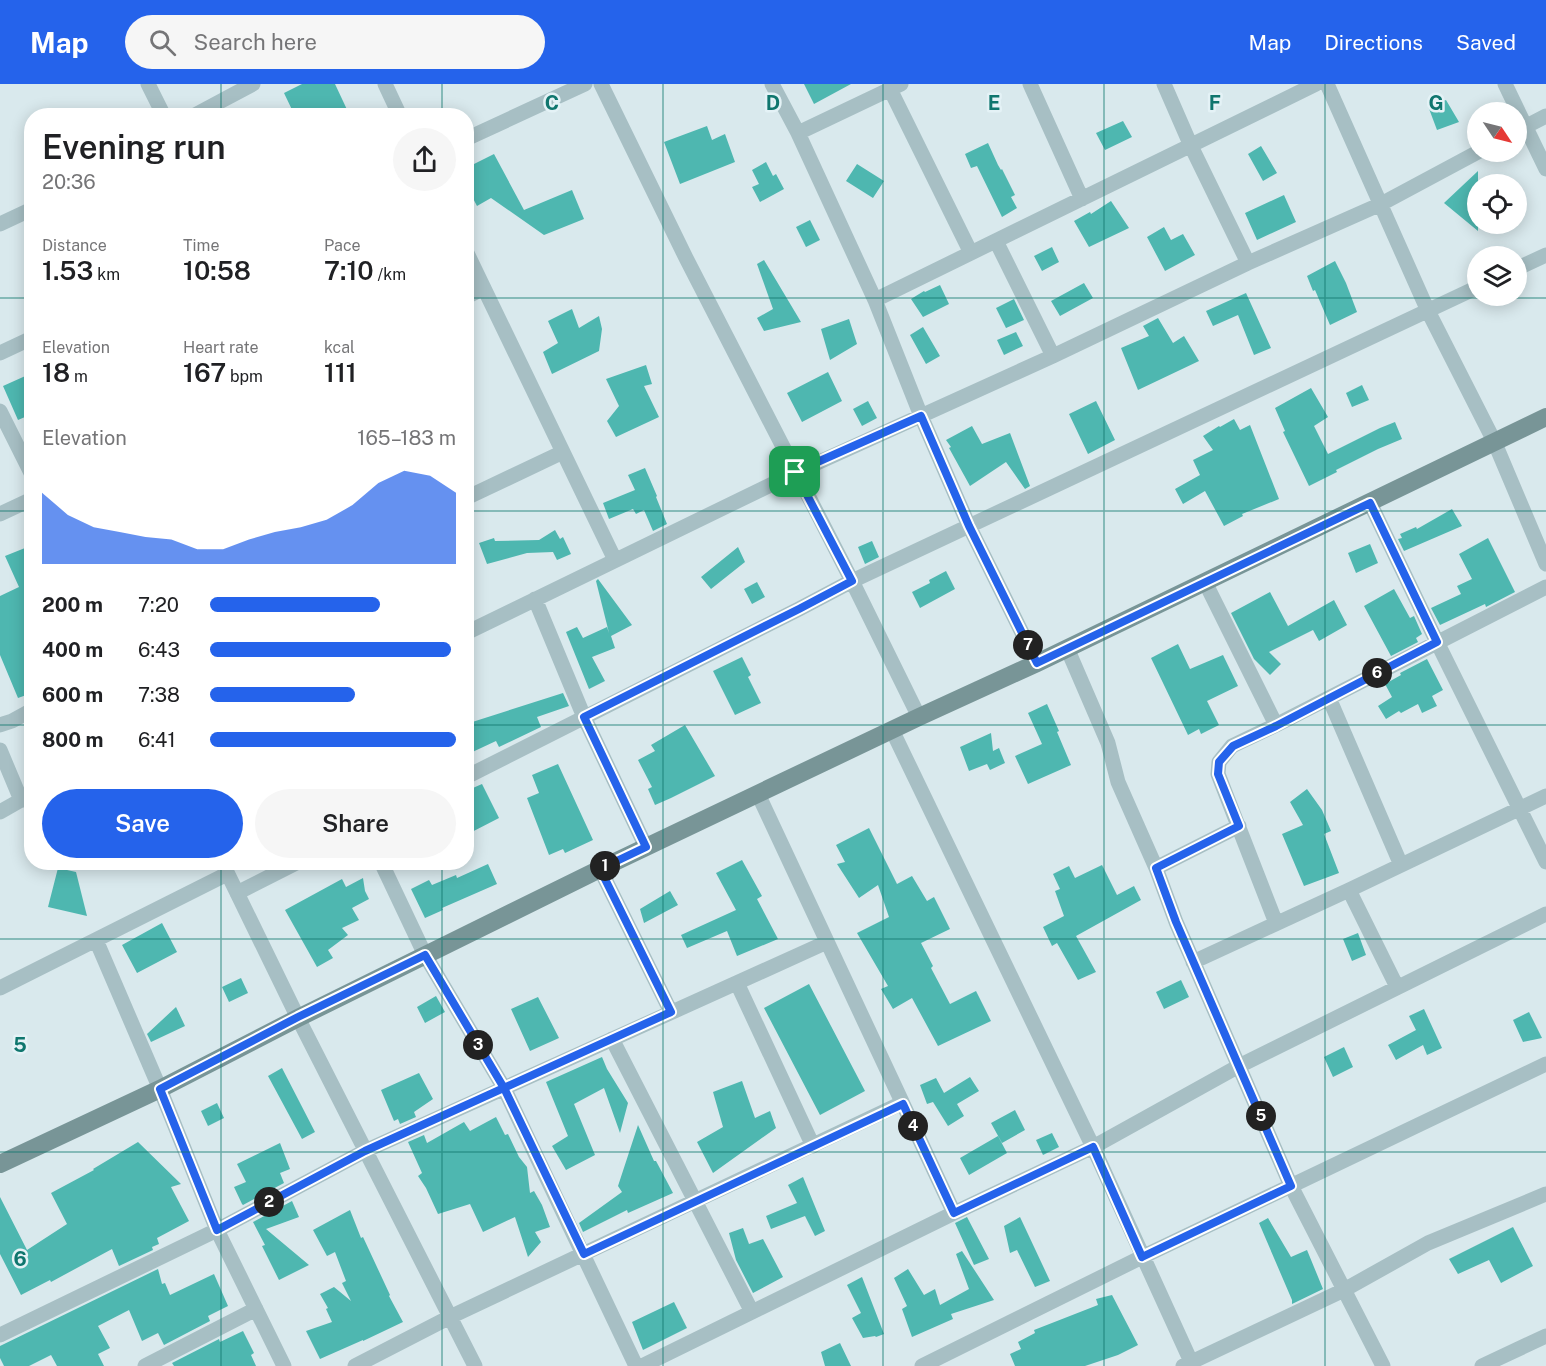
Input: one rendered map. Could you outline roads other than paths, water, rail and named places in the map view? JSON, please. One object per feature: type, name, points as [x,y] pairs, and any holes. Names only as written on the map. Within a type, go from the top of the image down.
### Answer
[{"type":"main road","points":[[0,1164],[160,1089],[298,1017],[600,869],[1037,663],[1546,417]]},
{"type":"street","points":[[148,84],[160,108]]},
{"type":"street","points":[[208,108],[253,84]]},
{"type":"street","points":[[385,84],[396,108]]},
{"type":"street","points":[[474,134],[585,84]]},
{"type":"street","points":[[601,84],[686,258],[920,717]]},
{"type":"street","points":[[772,84],[798,133],[875,300],[921,416],[969,526],[1037,663]]},
{"type":"street","points":[[1030,84],[1082,199]]},
{"type":"street","points":[[1164,84],[1191,146],[1248,262]]},
{"type":"street","points":[[875,300],[1316,84]]},
{"type":"street","points":[[1327,84],[1428,311],[1494,441],[1546,564]]},
{"type":"street","points":[[1505,84],[1511,102]]},
{"type":"street","points":[[798,133],[896,87],[971,253]]},
{"type":"street","points":[[1527,126],[1546,116]]},
{"type":"street","points":[[1527,139],[1546,169]]},
{"type":"street","points":[[474,629],[795,472],[1053,356],[1248,262],[1381,204],[1467,158]]},
{"type":"street","points":[[0,224],[24,213]]},
{"type":"street","points":[[996,241],[1053,356]]},
{"type":"street","points":[[1527,264],[1546,255]]},
{"type":"street","points":[[474,267],[615,560]]},
{"type":"street","points":[[474,293],[484,288]]},
{"type":"street","points":[[474,773],[852,581],[1467,292]]},
{"type":"street","points":[[0,353],[24,342]]},
{"type":"street","points":[[0,411],[24,459]]},
{"type":"street","points":[[474,494],[563,452]]},
{"type":"street","points":[[0,514],[24,503]]},
{"type":"street","points":[[1370,503],[1546,862]]},
{"type":"street","points":[[1205,582],[1276,726]]},
{"type":"street","points":[[1276,923],[1218,774],[1219,762],[1233,746],[1546,587]]},
{"type":"street","points":[[535,599],[584,717],[646,847]]},
{"type":"street","points":[[1067,648],[1108,743],[1118,782],[1156,868],[1176,922],[1291,1186],[1383,1366]]},
{"type":"street","points":[[1329,698],[1401,865]]},
{"type":"street","points":[[0,725],[24,714]]},
{"type":"street","points":[[892,730],[1093,1147],[1189,1365],[1344,1290],[1428,1243],[1546,1194]]},
{"type":"street","points":[[0,750],[24,796]]},
{"type":"street","points":[[758,794],[954,1213]]},
{"type":"street","points":[[1193,962],[1546,796]]},
{"type":"street","points":[[0,812],[24,801]]},
{"type":"street","points":[[1156,868],[1239,826]]},
{"type":"street","points":[[600,869],[671,1012]]},
{"type":"street","points":[[2,983],[96,940],[220,870]]},
{"type":"street","points":[[225,870],[474,1366]]},
{"type":"street","points":[[237,893],[282,870]]},
{"type":"street","points":[[385,870],[425,955],[504,1088],[636,1366]]},
{"type":"street","points":[[1349,890],[1397,987]]},
{"type":"street","points":[[642,1366],[1093,1147],[1239,1066],[1546,914]]},
{"type":"street","points":[[96,940],[217,1230],[284,1366]]},
{"type":"street","points":[[0,1335],[217,1230],[365,1151],[827,942]]},
{"type":"street","points":[[737,983],[813,1146]]},
{"type":"street","points":[[612,1039],[752,1312]]},
{"type":"street","points":[[922,1366],[1142,1257],[1546,1064]]},
{"type":"street","points":[[356,1366],[450,1317],[903,1104]]},
{"type":"street","points":[[145,1366],[256,1309]]},
{"type":"street","points":[[1482,1366],[1546,1336]]}]
